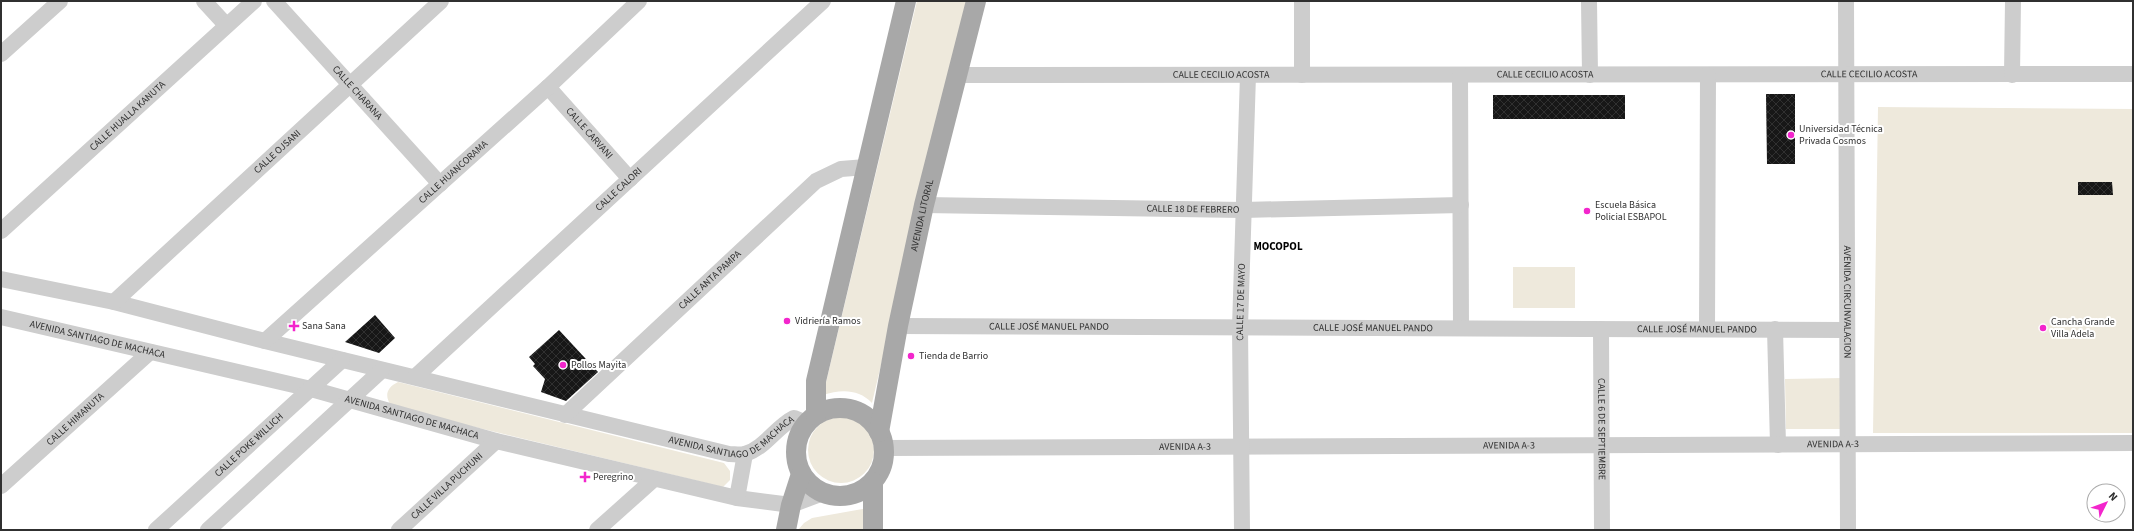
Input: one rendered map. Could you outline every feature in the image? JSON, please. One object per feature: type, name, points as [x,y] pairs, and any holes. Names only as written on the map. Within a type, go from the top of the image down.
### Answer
[{"type":"main road","points":[[811,419],[816,381],[906,1]]},
{"type":"main road","name":"AVENIDA LITORAL","points":[[882,440],[898,326],[924,205],[976,1]]},
{"type":"main road","points":[[828,409],[849,409],[865,416],[882,440],[882,466],[873,482],[861,492],[847,496],[832,496],[823,493],[810,485],[801,474],[796,460],[796,450],[799,436],[811,419],[828,409]]},
{"type":"main road","points":[[785,529],[801,474]]},
{"type":"main road","points":[[873,482],[873,530]]},
{"type":"street","points":[[1,54],[60,1]]},
{"type":"street","points":[[204,1],[226,25]]},
{"type":"street","name":"CALLE HUALLA KANUTA","points":[[1,231],[254,1]]},
{"type":"street","name":"CALLE CHARANA","points":[[274,1],[440,184]]},
{"type":"street","name":"CALLE OJSANI","points":[[114,302],[349,84],[441,1]]},
{"type":"street","name":"CALLE HUANCORAMA","points":[[266,341],[548,87],[640,1]]},
{"type":"street","name":"CALLE CALORI","points":[[415,377],[823,1]]},
{"type":"street","points":[[1302,1],[1302,75]]},
{"type":"street","points":[[1589,1],[1590,75]]},
{"type":"street","name":"AVENIDA CIRCUNVALACION","points":[[1846,1],[1848,530]]},
{"type":"street","points":[[2012,74],[2013,1]]},
{"type":"street","name":"CALLE CECILIO ACOSTA","points":[[957,75],[2133,74]]},
{"type":"street","name":"CALLE 17 DE MAYO","points":[[1242,530],[1240,327],[1248,75]]},
{"type":"street","points":[[1460,75],[1461,328]]},
{"type":"street","points":[[1707,329],[1708,75]]},
{"type":"street","name":"CALLE CARVANI","points":[[548,87],[630,178]]},
{"type":"street","name":"CALLE ANTA PAMPA","points":[[565,415],[816,181],[841,169],[866,167]]},
{"type":"street","name":"CALLE 18 DE FEBRERO","points":[[924,205],[1243,210],[1461,205]]},
{"type":"street","name":"AVENIDA SANTIAGO DE MACHACA","points":[[1,279],[114,302],[382,370],[729,454],[745,454],[765,442],[786,422],[794,418],[811,419]]},
{"type":"street","name":"AVENIDA SANTIAGO DE MACHACA","points":[[1,317],[311,389],[496,441],[737,498],[791,505],[823,493]]},
{"type":"street","name":"CALLE JOSÉ MANUEL PANDO","points":[[898,326],[1847,330]]},
{"type":"street","name":"CALLE 6 DE SEPTIEMBRE","points":[[1601,329],[1602,530]]},
{"type":"street","points":[[1775,330],[1778,445]]},
{"type":"street","name":"CALLE HIMANUTA","points":[[1,486],[150,352]]},
{"type":"street","name":"CALLE POKE WILLICH","points":[[156,530],[342,360]]},
{"type":"street","points":[[208,530],[382,370]]},
{"type":"street","name":"AVENIDA A-3","points":[[882,440],[1241,446],[2133,443]]},
{"type":"street","name":"CALLE VILLA PUCHUNI","points":[[398,530],[496,441]]},
{"type":"street","points":[[737,498],[745,454]]},
{"type":"street","points":[[597,530],[654,479]]},
{"type":"shaded area","points":[[917,1],[967,1],[872,403],[867,398],[856,393],[843,391],[823,395]]},
{"type":"shaded area","points":[[1878,107],[2133,109],[2133,433],[1873,433]]},
{"type":"shaded area","points":[[1513,267],[1575,267],[1575,308],[1513,308]]},
{"type":"shaded area","points":[[1844,378],[1847,429],[1786,429],[1785,379]]},
{"type":"shaded area","points":[[398,382],[724,463],[730,471],[730,480],[723,487],[392,407],[387,396],[391,387]]},
{"type":"shaded area","points":[[835,417],[847,417],[854,419],[865,426],[872,437],[874,450],[872,463],[865,474],[854,481],[847,483],[835,483],[828,481],[817,474],[810,463],[808,456],[808,444],[810,437],[817,426],[828,419]]},
{"type":"shaded area","points":[[868,508],[868,530],[798,530],[804,523],[812,518]]},
{"type":"building","points":[[1766,94],[1795,94],[1795,164],[1767,164]]},
{"type":"building","points":[[1493,95],[1625,95],[1625,119],[1493,119]]},
{"type":"building","points":[[2078,182],[2112,182],[2113,195],[2078,195]]},
{"type":"building","points":[[375,315],[395,338],[379,353],[345,342]]},
{"type":"building","name":"Pollos Mayita","points":[[559,330],[598,372],[566,401],[541,392],[545,379],[533,366],[535,364],[529,357]]},
{"type":"place","name":"Universidad Técnica Privada Cosmos","points":[[1791,135]]},
{"type":"place","name":"Escuela Básica Policial ESBAPOL","points":[[1587,211]]},
{"type":"place","name":"Vidriería Ramos","points":[[787,321]]},
{"type":"place","name":"Sana Sana","points":[[294,326]]},
{"type":"place","name":"Cancha Grande Villa Adela","points":[[2043,328]]},
{"type":"place","name":"Tienda de Barrio","points":[[911,356]]},
{"type":"place","name":"Pollos Mayita","points":[[563,365]]},
{"type":"place","name":"Peregrino","points":[[585,477]]},
{"type":"district","name":"MOCOPOL","points":[[1278,246]]}]
